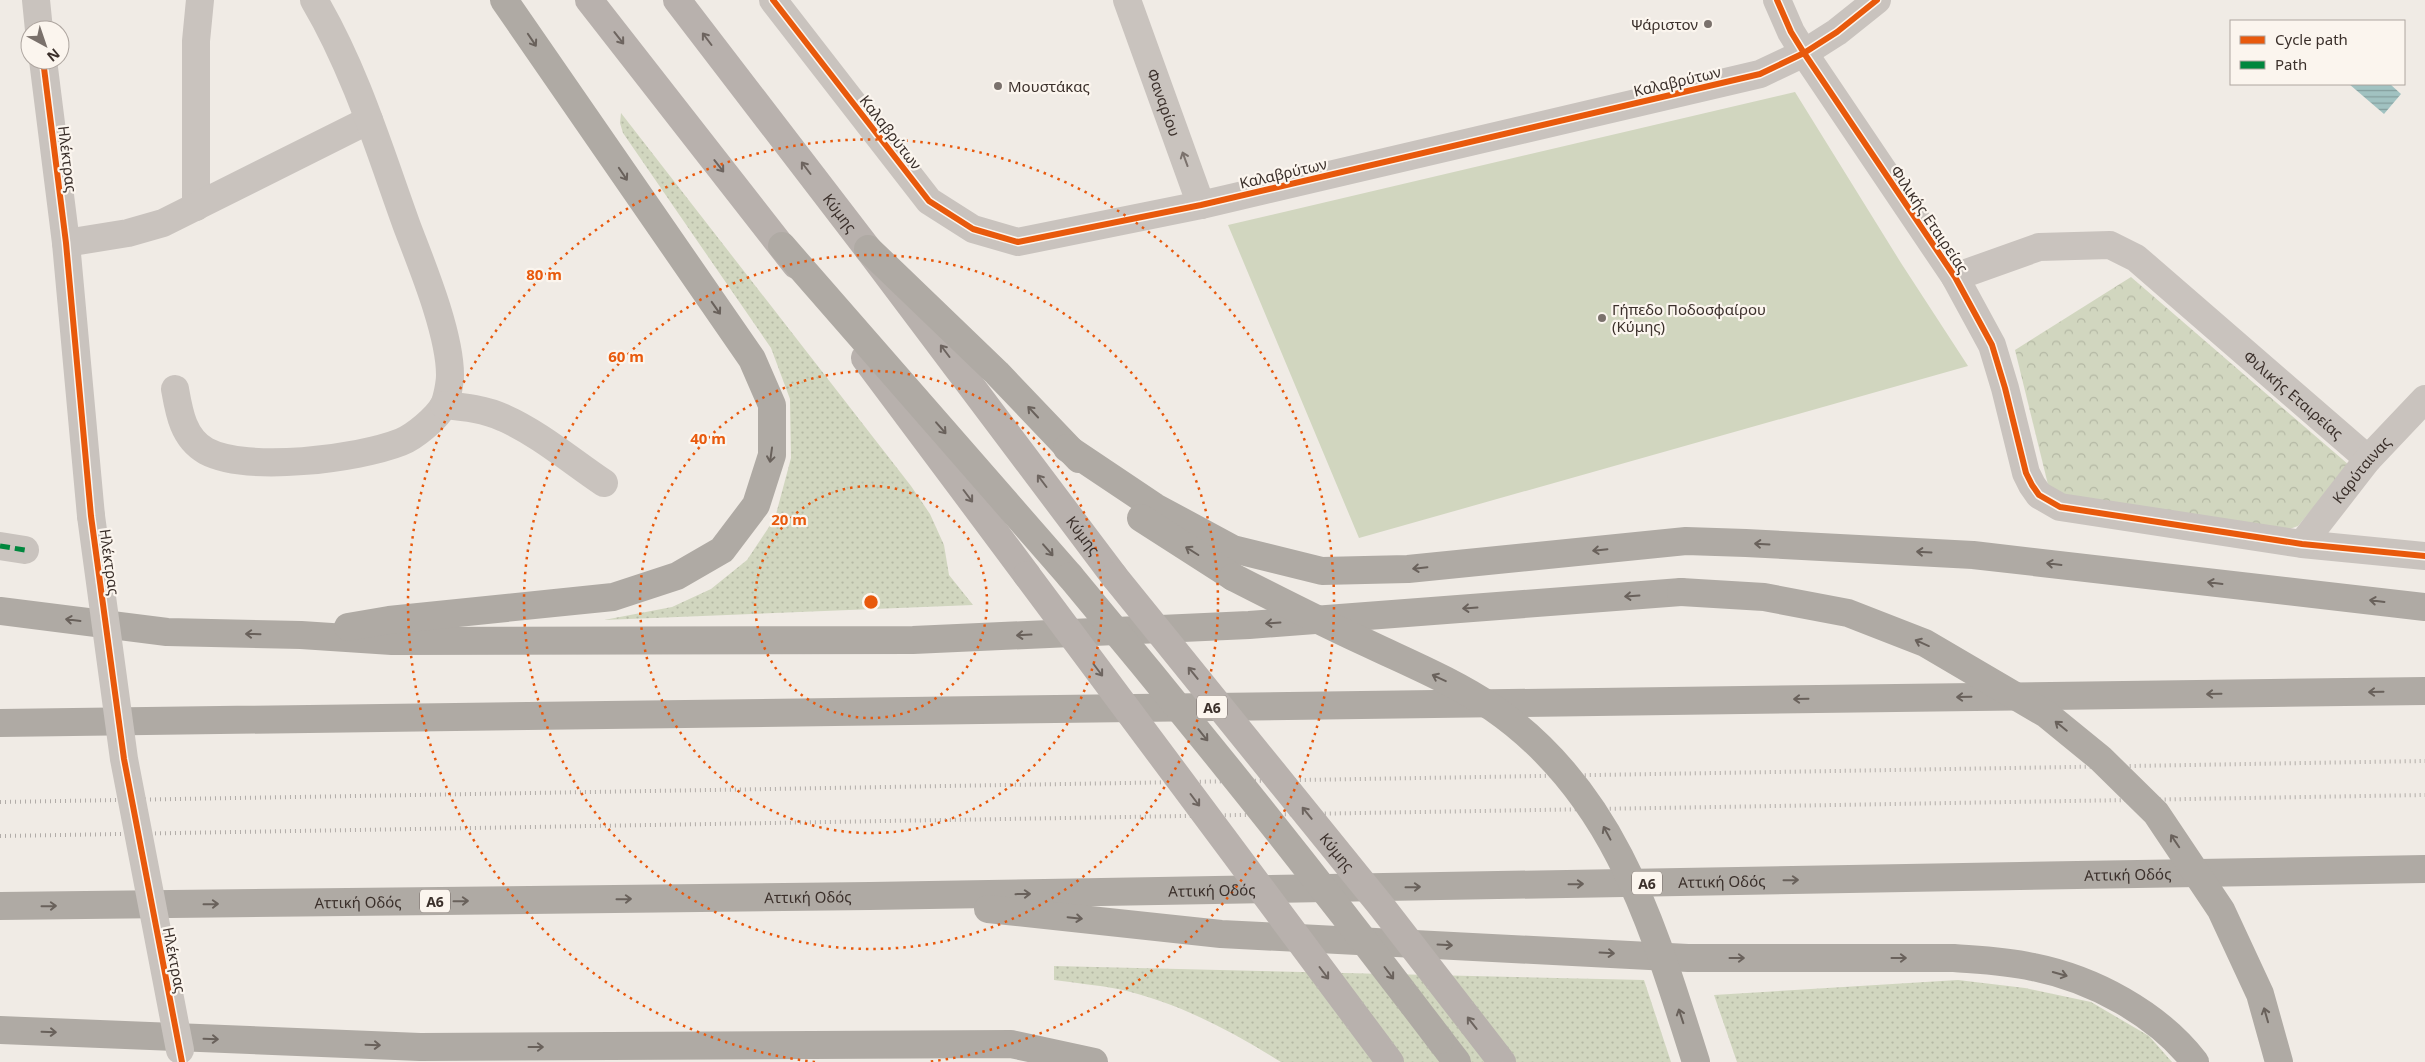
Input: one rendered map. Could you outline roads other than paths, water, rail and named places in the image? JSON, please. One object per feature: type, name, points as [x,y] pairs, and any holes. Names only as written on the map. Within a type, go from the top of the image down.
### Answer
[{"type":"highway","points":[[301,635],[389,620],[613,597],[677,576],[722,550],[756,506],[772,456],[772,405],[752,360],[504,0]]},
{"type":"highway","points":[[782,246],[1070,576],[1197,728],[1302,859],[1457,1062]]},
{"type":"highway","points":[[868,248],[997,373],[1067,448],[1144,520],[1233,577],[1333,628],[1456,685],[1492,708],[1545,750],[1589,802],[1617,854],[1650,925],[1696,1062]]},
{"type":"highway","points":[[1067,448],[1154,507],[1233,549],[1322,571],[1408,569],[1686,541],[1973,555],[2425,607]]},
{"type":"highway","points":[[0,611],[167,632],[301,635],[392,641],[913,640],[1249,625],[1681,592],[1764,597],[1848,613],[1925,644],[2046,714],[2100,758],[2156,813],[2221,910],[2260,994],[2279,1062]]},
{"type":"highway","name":"Α6","points":[[0,723],[2425,691]]},
{"type":"highway","name":"Αττική Οδός","points":[[0,906],[870,896],[2425,869]]},
{"type":"highway","points":[[870,896],[1221,934],[1688,958],[1954,958],[1993,961],[2034,967],[2072,978],[2108,993],[2144,1013],[2170,1035],[2194,1062]]},
{"type":"highway","points":[[0,1030],[420,1047],[1011,1044],[1094,1062]]},
{"type":"main road","points":[[589,0],[782,246],[1390,1062]]},
{"type":"main road","name":"Κύμης","points":[[677,0],[868,248],[1114,576],[1346,862],[1502,1062]]},
{"type":"street","points":[[36,0],[38,20]]},
{"type":"street","points":[[196,207],[196,41],[200,0]]},
{"type":"street","points":[[175,389],[181,422],[190,438],[206,451],[235,459],[273,464],[307,461],[402,442],[425,426],[444,405],[450,376],[445,340],[427,281],[349,69],[326,20],[314,0]]},
{"type":"street","name":"Καλαβρύτων","points":[[773,0],[929,201],[973,229],[1018,242],[1202,205],[1760,74],[1804,53],[1837,32],[1877,0]]},
{"type":"street","name":"Φαναρίου","points":[[1127,0],[1202,205]]},
{"type":"street","name":"Φιλικής Εταιρείας","points":[[1777,0],[1791,32],[1804,53],[1954,276],[1992,345],[2026,473],[2039,495],[2060,507],[2302,544]]},
{"type":"street","name":"Ηλέκτρας","points":[[44,70],[66,243],[91,516],[124,759],[181,1056]]},
{"type":"street","points":[[66,243],[128,233],[163,222],[369,120]]},
{"type":"street","name":"Φιλικής Εταιρείας","points":[[1954,276],[2039,247],[2110,245],[2136,258],[2368,458]]},
{"type":"street","name":"Καρύταινας","points":[[2302,544],[2368,458],[2425,399]]},
{"type":"street","points":[[444,405],[471,408],[502,417],[530,432],[604,483]]},
{"type":"street","points":[[2302,544],[2425,556]]},
{"type":"water","points":[[2350,85],[2391,85],[2401,94],[2384,114]]},
{"type":"railway","points":[[0,802],[2425,761]]},
{"type":"railway","points":[[0,836],[2425,795]]},
{"type":"place","name":"Ψάριστον","points":[[1708,24]]},
{"type":"place","name":"Μουστάκας","points":[[998,86]]},
{"type":"place","name":"Γήπεδο Ποδοσφαίρου (Κύμης)","points":[[1602,318]]}]
